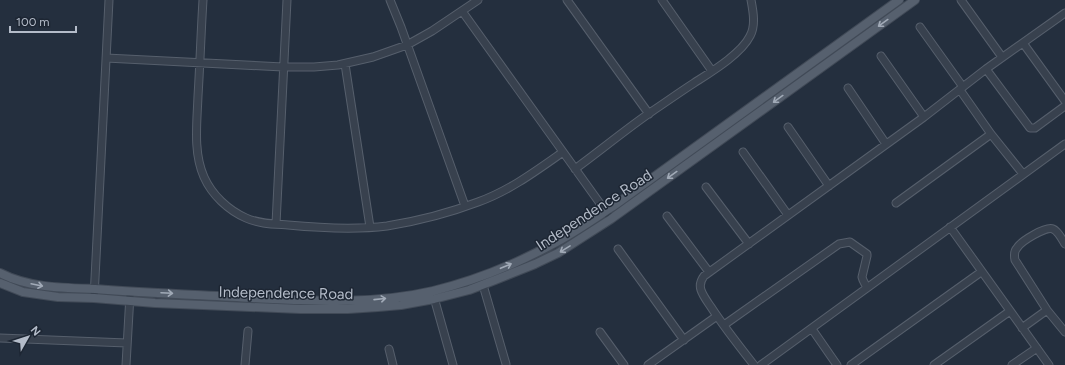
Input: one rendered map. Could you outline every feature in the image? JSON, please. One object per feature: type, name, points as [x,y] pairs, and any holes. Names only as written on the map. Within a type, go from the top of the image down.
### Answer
[{"type":"main road","name":"Independence Road","points":[[0,273],[39,286],[61,288],[155,303],[300,309],[348,309],[395,305],[433,295],[530,256],[553,245],[606,211],[899,0]]},
{"type":"main road","name":"Independence Road","points":[[0,283],[23,292],[58,297],[94,293],[131,292],[348,301],[433,295],[468,290],[535,264],[558,253],[611,219],[915,0]]},
{"type":"street","points":[[94,293],[109,0]]},
{"type":"street","points":[[203,0],[197,138],[200,167],[204,178],[215,196],[231,209],[247,218],[255,221],[276,224],[348,228],[387,226],[435,216],[478,202],[512,186],[563,152]]},
{"type":"street","points":[[276,224],[287,0]]},
{"type":"street","points":[[390,0],[465,206]]},
{"type":"street","points":[[106,58],[283,67],[314,67],[345,64],[373,57],[407,45],[432,31],[478,0]]},
{"type":"street","points":[[567,0],[649,114]]},
{"type":"street","points":[[662,0],[712,71]]},
{"type":"street","points":[[575,169],[649,114],[730,58],[745,44],[750,37],[753,28],[754,16],[750,0]]},
{"type":"street","points":[[961,0],[1002,57]]},
{"type":"street","points":[[462,11],[611,219]]},
{"type":"street","points":[[754,365],[716,316],[701,290],[701,280],[709,272],[924,117],[1002,57],[1065,12]]},
{"type":"street","points":[[920,27],[992,134],[1023,174]]},
{"type":"street","points":[[1023,43],[1065,100]]},
{"type":"street","points":[[881,56],[924,117]]},
{"type":"street","points":[[345,64],[370,227]]},
{"type":"street","points":[[986,69],[1030,128],[1036,128],[1065,106]]},
{"type":"street","points":[[848,88],[886,144]]},
{"type":"street","points":[[788,127],[829,186]]},
{"type":"street","points":[[896,203],[992,134]]},
{"type":"street","points":[[761,365],[1065,144]]},
{"type":"street","points":[[743,152],[788,215]]},
{"type":"street","points":[[706,186],[749,244]]},
{"type":"street","points":[[668,216],[709,272]]},
{"type":"street","points":[[950,227],[1049,365]]},
{"type":"street","points":[[1065,244],[1056,232],[1052,229],[1048,229],[1038,233],[1017,247],[1014,255],[1015,260],[1047,310],[1065,332]]},
{"type":"street","points":[[724,325],[839,244],[850,242],[867,254],[862,280],[867,288]]},
{"type":"street","points":[[618,249],[684,340]]},
{"type":"street","points":[[851,365],[982,272]]},
{"type":"street","points":[[483,285],[506,364]]},
{"type":"street","points":[[126,365],[131,292]]},
{"type":"street","points":[[433,295],[453,365]]},
{"type":"street","points":[[934,365],[1010,310]]},
{"type":"street","points":[[1022,328],[1047,310]]},
{"type":"street","points":[[648,365],[716,316]]},
{"type":"street","points":[[812,329],[837,365]]},
{"type":"street","points":[[245,365],[248,331]]},
{"type":"street","points":[[600,332],[624,365]]},
{"type":"street","points":[[0,338],[127,343]]},
{"type":"street","points":[[1012,365],[1037,348]]},
{"type":"street","points":[[389,349],[393,365]]}]
